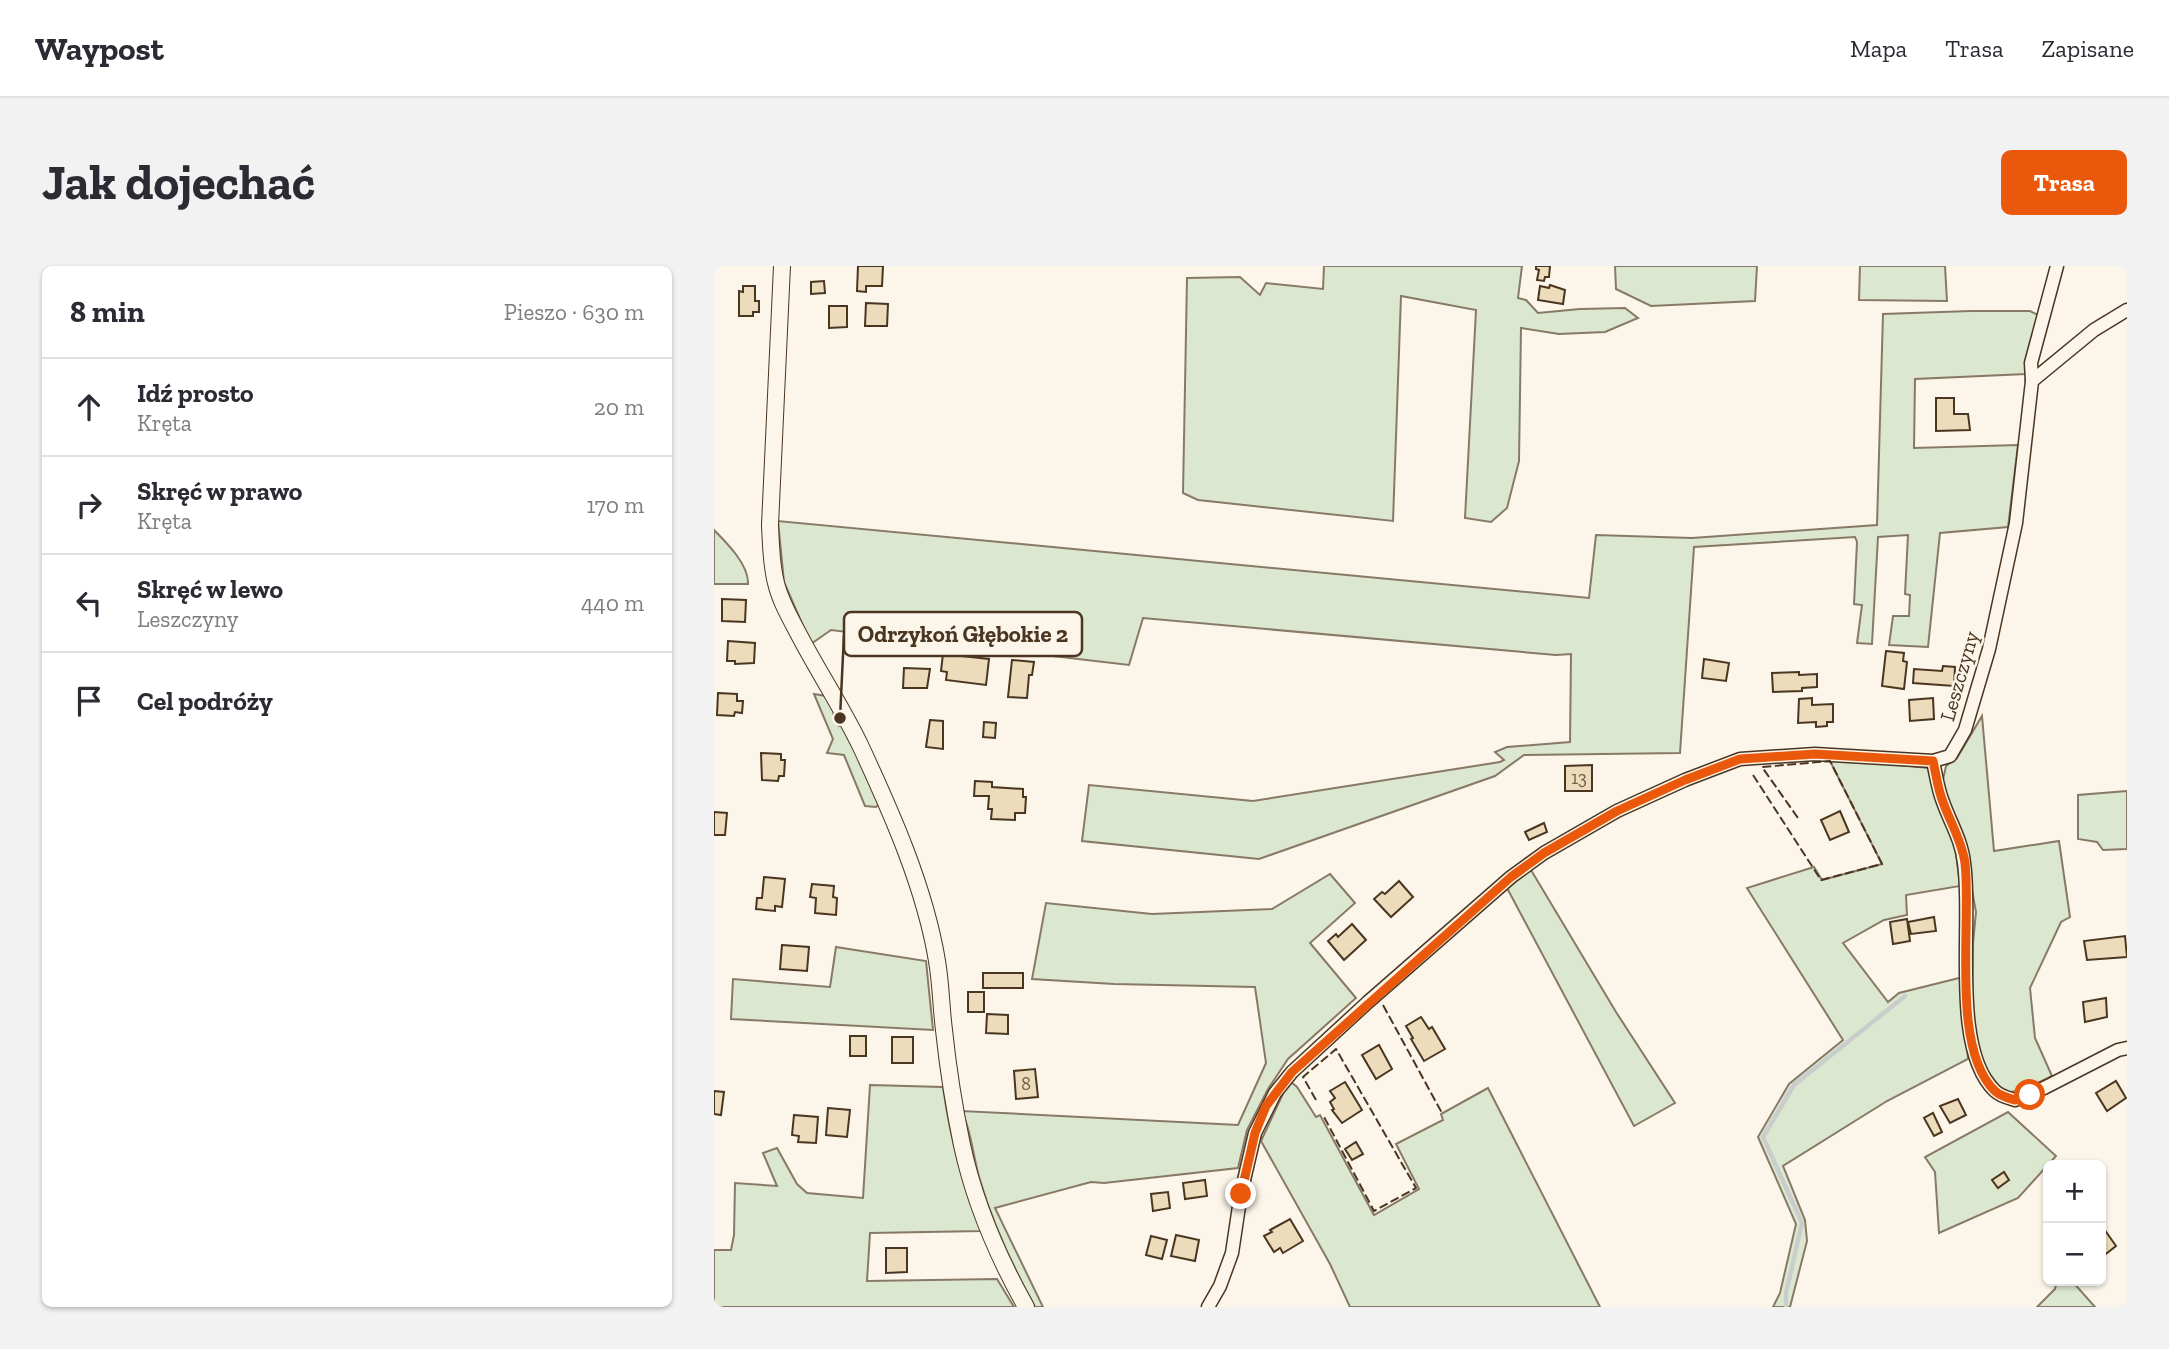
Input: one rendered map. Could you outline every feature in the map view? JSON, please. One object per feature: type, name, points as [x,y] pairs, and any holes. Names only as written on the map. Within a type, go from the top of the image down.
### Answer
[{"type":"street","points":[[782,266],[770,525],[776,584],[804,645],[861,747],[916,884],[937,960],[944,1031],[962,1148],[974,1190],[993,1238],[1026,1307]]},
{"type":"street","name":"Leszczyny","points":[[1933,761],[1950,756],[1965,730],[1989,649],[2016,523],[2032,381],[2031,363],[2057,266]]},
{"type":"street","points":[[2032,381],[2094,330],[2127,310]]},
{"type":"street","points":[[1208,1307],[1220,1286],[1232,1253],[1241,1194],[1255,1133],[1275,1093],[1292,1072],[1368,1002],[1544,853],[1617,811],[1740,759],[1815,754],[1933,761],[1942,800],[1957,834],[1965,862],[1971,1044],[1980,1067],[1995,1091],[2015,1100],[2127,1048]]},
{"type":"green space","points":[[1324,266],[1522,266],[1518,298],[1526,300],[1538,313],[1625,308],[1638,318],[1605,332],[1559,334],[1521,328],[1519,461],[1507,508],[1491,522],[1465,518],[1476,310],[1401,296],[1393,521],[1198,500],[1183,493],[1187,278],[1240,277],[1260,295],[1266,283],[1323,289]]},
{"type":"green space","points":[[1615,266],[1757,266],[1755,301],[1651,306],[1616,289]]},
{"type":"green space","points":[[1860,266],[1945,266],[1947,301],[1859,300]]},
{"type":"green space","points":[[2030,311],[2038,315],[2026,374],[1915,379],[1914,448],[2018,445],[2008,527],[1940,533],[1928,647],[1889,645],[1893,616],[1909,616],[1910,595],[1905,594],[1908,535],[1878,537],[1872,644],[1857,643],[1862,605],[1854,604],[1855,537],[1694,547],[1680,753],[1524,755],[1495,776],[1259,859],[1082,841],[1089,785],[1253,801],[1500,762],[1504,760],[1495,752],[1507,747],[1570,742],[1571,654],[1556,655],[1143,618],[1129,665],[831,630],[811,644],[784,582],[778,521],[1589,598],[1596,535],[1692,538],[1877,525],[1883,314]]},
{"type":"green space","points":[[714,530],[741,562],[748,584],[714,584]]},
{"type":"green space","points":[[814,694],[826,696],[836,712],[833,714],[839,726],[843,725],[879,804],[876,807],[865,806],[844,755],[827,753],[833,739]]},
{"type":"green space","points":[[1982,716],[1994,851],[2059,841],[2070,917],[2061,922],[2030,988],[2035,1038],[2052,1076],[2021,1091],[2009,1092],[1999,1086],[1983,1065],[1976,1044],[1972,998],[1976,912],[1969,874],[1942,784],[1946,766],[1957,758]]},
{"type":"green space","points":[[1828,757],[1928,768],[1955,844],[1960,886],[1906,895],[1907,915],[1884,920],[1843,943],[1888,1002],[1899,993],[1963,977],[1968,1059],[1887,1101],[1783,1166],[1805,1220],[1807,1241],[1790,1307],[1773,1307],[1780,1293],[1796,1224],[1758,1137],[1789,1084],[1843,1040],[1747,888],[1814,867],[1822,880],[1882,864]]},
{"type":"green space","points":[[2127,791],[2127,849],[2103,850],[2097,842],[2078,839],[2078,795]]},
{"type":"green space","points":[[1531,870],[1616,1012],[1675,1103],[1634,1126],[1507,888]]},
{"type":"green space","points":[[1330,874],[1355,903],[1310,943],[1356,998],[1288,1059],[1268,1089],[1247,1130],[1238,1168],[1104,1183],[1091,1182],[995,1208],[1043,1307],[1035,1307],[1011,1261],[991,1213],[962,1111],[1238,1125],[1266,1063],[1255,987],[1032,979],[1046,903],[1152,914],[1272,909]]},
{"type":"green space","points":[[836,947],[926,961],[933,1030],[731,1019],[733,979],[830,987]]},
{"type":"green space","points":[[1291,1082],[1316,1117],[1320,1115],[1374,1215],[1419,1189],[1396,1144],[1443,1120],[1441,1114],[1488,1088],[1600,1307],[1350,1307],[1330,1264],[1261,1141],[1287,1085]]},
{"type":"green space","points":[[870,1085],[943,1087],[958,1160],[982,1231],[870,1233],[867,1281],[997,1279],[1014,1307],[714,1307],[714,1250],[731,1250],[734,1235],[735,1183],[777,1186],[763,1153],[777,1148],[797,1184],[807,1193],[863,1198]]},
{"type":"green space","points":[[2008,1112],[2056,1156],[2052,1160],[2043,1160],[2043,1170],[2018,1198],[1939,1233],[1935,1172],[1925,1157]]},
{"type":"green space","points":[[2056,1286],[2076,1286],[2095,1307],[2037,1307]]},
{"type":"building","points":[[858,266],[883,266],[882,286],[866,286],[866,292],[857,291]]},
{"type":"building","points":[[1536,266],[1550,266],[1549,277],[1545,277],[1544,281],[1537,280],[1539,270]]},
{"type":"building","points":[[824,281],[825,293],[811,294],[811,282]]},
{"type":"building","points":[[1550,285],[1565,290],[1563,304],[1538,300],[1540,286],[1549,288]]},
{"type":"building","points":[[743,286],[755,286],[755,301],[759,301],[759,312],[753,312],[753,316],[739,316],[739,291],[743,292]]},
{"type":"building","points":[[866,303],[888,304],[887,326],[865,326]]},
{"type":"building","points":[[829,306],[847,306],[847,327],[829,328]]},
{"type":"building","points":[[1936,398],[1954,398],[1954,414],[1968,414],[1970,430],[1936,431]]},
{"type":"building","points":[[722,599],[746,600],[745,622],[722,621]]},
{"type":"building","points":[[728,641],[755,643],[754,663],[735,664],[735,661],[727,661]]},
{"type":"building","points":[[1886,651],[1904,653],[1903,661],[1907,662],[1904,689],[1882,686]]},
{"type":"building","points":[[943,654],[989,659],[986,685],[946,680],[947,672],[941,671]]},
{"type":"building","points":[[1704,659],[1729,663],[1726,681],[1702,678]]},
{"type":"building","points":[[1012,660],[1034,662],[1032,675],[1029,675],[1027,698],[1008,697]]},
{"type":"building","points":[[1943,666],[1955,667],[1954,686],[1913,683],[1914,669],[1942,671]]},
{"type":"building","points":[[904,668],[930,669],[927,688],[903,688]]},
{"type":"building","points":[[1799,672],[1799,675],[1817,674],[1817,687],[1802,688],[1802,691],[1773,692],[1772,673]]},
{"type":"building","points":[[718,693],[737,694],[737,701],[743,701],[742,713],[735,712],[734,716],[717,715]]},
{"type":"building","points":[[1812,698],[1812,705],[1833,704],[1833,722],[1827,722],[1827,726],[1816,727],[1816,722],[1798,723],[1799,699]]},
{"type":"building","points":[[1933,698],[1934,719],[1910,721],[1909,700]]},
{"type":"building","points":[[930,720],[943,721],[943,749],[926,747]]},
{"type":"building","points":[[984,722],[996,723],[995,738],[983,737]]},
{"type":"building","points":[[761,753],[781,754],[781,760],[785,760],[784,776],[779,776],[778,781],[762,780]]},
{"type":"building","points":[[1592,765],[1592,791],[1565,791],[1565,766]]},
{"type":"building","points":[[975,781],[992,782],[992,787],[1023,789],[1023,797],[1026,797],[1025,813],[1015,813],[1015,820],[991,819],[992,809],[988,809],[989,796],[974,796]]},
{"type":"building","points":[[1840,811],[1849,832],[1830,840],[1821,820]]},
{"type":"building","points":[[714,812],[727,813],[725,835],[714,835]]},
{"type":"building","points":[[1544,823],[1547,832],[1529,840],[1525,832]]},
{"type":"building","points":[[764,877],[785,879],[782,907],[775,906],[775,911],[756,909],[757,898],[762,898]]},
{"type":"building","points":[[1399,881],[1413,897],[1391,917],[1374,899],[1382,892],[1385,894]]},
{"type":"building","points":[[812,884],[834,886],[833,897],[837,898],[836,915],[815,913],[816,898],[810,897]]},
{"type":"building","points":[[1934,917],[1936,931],[1911,934],[1908,922]]},
{"type":"building","points":[[1907,919],[1910,941],[1893,944],[1890,922]]},
{"type":"building","points":[[1352,924],[1366,940],[1344,960],[1328,941],[1336,934],[1338,937]]},
{"type":"building","points":[[2125,936],[2127,957],[2087,960],[2084,941]]},
{"type":"building","points":[[782,945],[809,947],[807,971],[780,969]]},
{"type":"building","points":[[983,973],[1023,973],[1023,988],[983,988]]},
{"type":"building","points":[[968,992],[984,992],[984,1012],[968,1012]]},
{"type":"building","points":[[2106,998],[2107,1017],[2085,1022],[2083,1002]]},
{"type":"building","points":[[987,1014],[1008,1015],[1008,1034],[986,1033]]},
{"type":"building","points":[[1421,1017],[1429,1029],[1432,1027],[1445,1049],[1424,1061],[1406,1026]]},
{"type":"building","points":[[850,1036],[866,1036],[866,1056],[850,1056]]},
{"type":"building","points":[[892,1037],[913,1037],[913,1063],[892,1063]]},
{"type":"building","points":[[1379,1045],[1392,1069],[1376,1079],[1362,1055]]},
{"type":"building","points":[[1035,1069],[1038,1097],[1016,1099],[1014,1071]]},
{"type":"building","points":[[2116,1081],[2126,1098],[2107,1111],[2096,1093]]},
{"type":"building","points":[[1345,1082],[1362,1110],[1342,1123],[1332,1110],[1334,1109],[1330,1102],[1335,1098],[1330,1091]]},
{"type":"building","points":[[714,1091],[724,1092],[721,1115],[714,1114]]},
{"type":"building","points":[[1958,1099],[1966,1115],[1950,1123],[1940,1106]]},
{"type":"building","points":[[828,1108],[850,1110],[847,1137],[826,1135]]},
{"type":"building","points":[[1933,1113],[1942,1132],[1934,1136],[1924,1118]]},
{"type":"building","points":[[794,1115],[818,1117],[816,1143],[798,1142],[799,1136],[792,1135]]},
{"type":"building","points":[[1356,1142],[1363,1154],[1352,1160],[1345,1149]]},
{"type":"building","points":[[2004,1172],[2009,1180],[1998,1188],[1992,1180]]},
{"type":"building","points":[[1205,1180],[1207,1196],[1185,1199],[1183,1183]]},
{"type":"building","points":[[1168,1192],[1170,1208],[1153,1211],[1151,1194]]},
{"type":"building","points":[[1290,1219],[1303,1241],[1283,1253],[1280,1248],[1274,1252],[1264,1236]]},
{"type":"building","points":[[2106,1232],[2116,1246],[2106,1254]]},
{"type":"building","points":[[1176,1235],[1199,1240],[1195,1261],[1171,1256]]},
{"type":"building","points":[[1151,1236],[1167,1240],[1162,1259],[1146,1255]]},
{"type":"building","points":[[886,1248],[907,1248],[907,1272],[886,1273]]},
{"type":"waterway","points":[[1786,1307],[1786,1293],[1802,1223],[1763,1137],[1794,1085],[1905,996]]},
{"type":"fence","points":[[1753,775],[1821,880],[1882,864],[1830,761],[1762,767],[1798,818]]},
{"type":"fence","points":[[1383,1005],[1442,1113]]},
{"type":"fence","points":[[1316,1100],[1303,1077],[1336,1049],[1416,1188],[1374,1211],[1323,1115]]},
{"type":"place","name":"Odrzykoń Głębokie 2","points":[[840,718]]},
{"type":"route","points":[[1241,1194],[1255,1133],[1266,1106],[1284,1081],[1368,1002],[1511,877],[1544,853],[1617,811],[1740,759],[1815,754],[1933,761],[1942,800],[1957,834],[1965,862],[1971,1044],[1984,1075],[1995,1091],[2015,1100],[2030,1095]]}]
